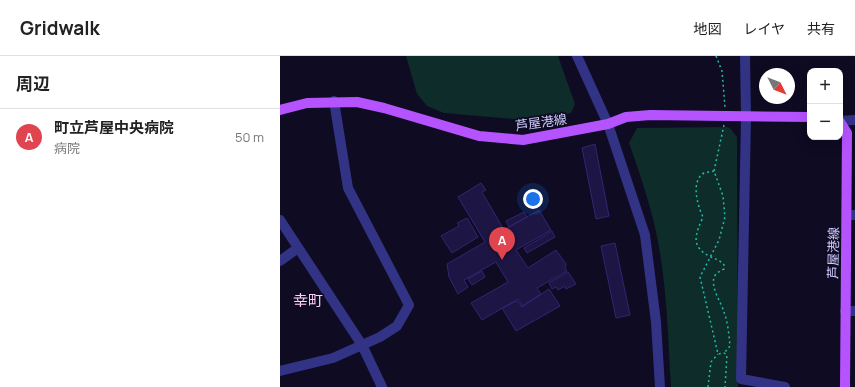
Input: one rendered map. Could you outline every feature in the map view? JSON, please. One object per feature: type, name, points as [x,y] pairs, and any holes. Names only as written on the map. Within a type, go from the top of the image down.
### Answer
[{"type":"main road","name":"芦屋港線","points":[[280,110],[307,103],[334,101],[357,102],[384,108],[479,136],[498,139],[523,140],[608,124],[626,117],[650,115],[807,117]]},
{"type":"main road","name":"芦屋港線","points":[[843,126],[847,132],[851,215],[850,311],[845,387]]},
{"type":"street","points":[[577,56],[608,124],[645,236],[656,322],[660,387]]},
{"type":"street","points":[[745,56],[746,117],[741,379],[785,387]]},
{"type":"street","points":[[280,371],[333,358],[380,337],[398,326],[409,305],[348,188],[334,101]]},
{"type":"street","points":[[843,122],[855,120]]},
{"type":"street","points":[[280,220],[362,345],[382,387]]},
{"type":"street","points":[[280,261],[298,248]]},
{"type":"path","points":[[716,56],[722,71],[724,130],[714,171],[723,196],[724,217],[719,240],[700,277],[718,354]]},
{"type":"path","points":[[708,387],[711,362],[718,354],[724,353],[730,346],[724,312],[717,296],[714,278],[716,274],[724,269],[724,265],[722,262],[711,256],[702,253],[696,240],[696,232],[703,218],[697,203],[697,187],[700,177],[704,173],[714,171]]},
{"type":"path","points":[[724,353],[727,355],[725,387]]},
{"type":"green space","points":[[406,56],[558,56],[575,104],[571,113],[536,121],[444,113],[427,106],[417,94]]},
{"type":"green space","points":[[637,128],[730,128],[737,137],[738,387],[671,387],[665,296],[658,242],[649,204],[629,143]]},
{"type":"building","points":[[595,144],[609,216],[596,219],[582,148]]},
{"type":"building","points":[[481,183],[486,190],[482,192],[504,230],[539,210],[551,230],[516,250],[528,268],[556,250],[566,264],[565,268],[567,271],[537,288],[541,294],[522,306],[518,299],[482,320],[471,303],[508,282],[496,262],[464,280],[468,287],[458,294],[449,277],[447,264],[485,242],[458,197]]},
{"type":"building","points":[[524,212],[527,217],[509,227],[506,221]]},
{"type":"building","points":[[467,218],[478,237],[452,253],[441,236],[459,226],[457,223]]},
{"type":"building","points":[[552,231],[555,237],[527,253],[524,248]]},
{"type":"building","points":[[615,243],[630,315],[616,318],[601,246]]},
{"type":"building","points":[[482,271],[485,277],[472,285],[468,279]]},
{"type":"building","points":[[568,272],[576,284],[566,289],[565,286],[558,290],[556,287],[552,289],[549,283]]},
{"type":"building","points":[[549,289],[560,306],[516,331],[502,308],[517,301],[522,307]]},
{"type":"place","name":"町立芦屋中央病院","points":[[502,260]]},
{"type":"district","name":"幸町","points":[[308,300]]}]
